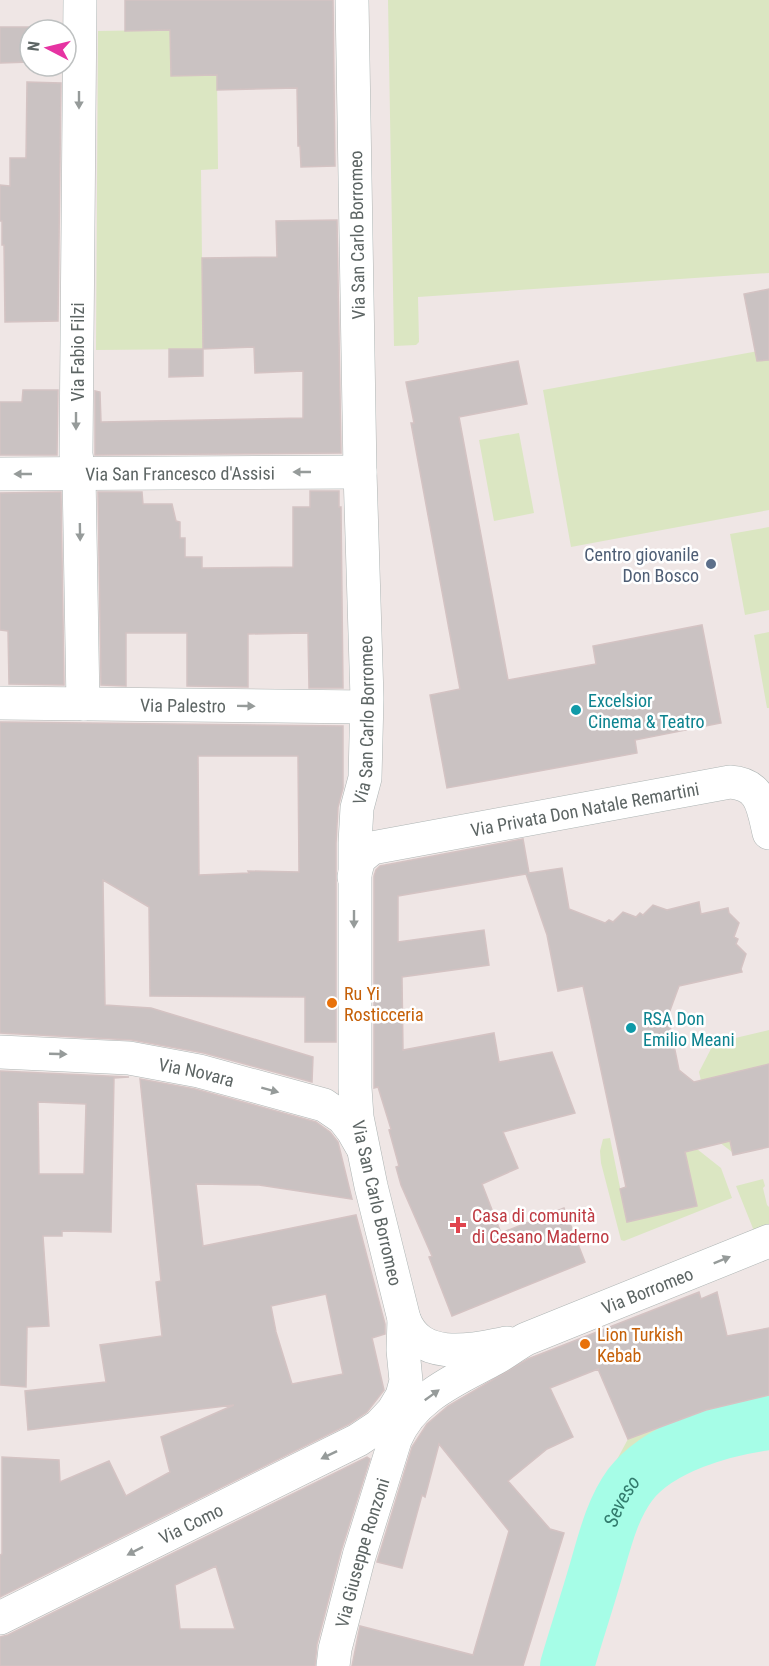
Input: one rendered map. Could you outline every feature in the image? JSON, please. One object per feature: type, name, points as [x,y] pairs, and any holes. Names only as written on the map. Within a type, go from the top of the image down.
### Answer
[{"type":"street","name":"Via Fabio Filzi","points":[[80,0],[76,454],[79,474],[83,704]]},
{"type":"street","name":"Via San Carlo Borromeo","points":[[352,0],[366,708],[365,778],[356,815],[354,877],[355,1088],[357,1117],[364,1154],[404,1319],[405,1388],[393,1411],[388,1433]]},
{"type":"street","name":"Via San Francesco d'Assisi","points":[[0,474],[360,472]]},
{"type":"street","name":"Via Palestro","points":[[0,703],[366,708]]},
{"type":"street","name":"Via Privata Don Natale Remartini","points":[[365,778],[372,807],[383,823],[396,835],[420,840]]},
{"type":"street","name":"Via Privata Don Natale Remartini","points":[[354,877],[356,864],[367,851],[388,845],[724,783],[737,782],[750,787],[761,802],[769,833]]},
{"type":"street","name":"Via Novara","points":[[0,1052],[108,1056],[155,1061],[317,1103],[343,1118],[353,1131],[364,1154]]},
{"type":"street","name":"Via Borromeo","points":[[388,1433],[446,1385],[526,1339],[769,1241]]},
{"type":"street","name":"Via Borromeo","points":[[404,1319],[410,1331],[419,1341],[438,1349],[462,1349],[526,1339]]},
{"type":"street","name":"Via Como","points":[[0,1618],[344,1448],[388,1433]]},
{"type":"street","name":"Via Giuseppe Ronzoni","points":[[333,1666],[335,1649],[388,1433]]},
{"type":"green space","points":[[388,0],[769,0],[769,273],[418,297],[419,342],[416,345],[394,346]]},
{"type":"green space","points":[[216,29],[172,75],[217,75],[218,169],[201,170],[203,349],[96,350],[98,31]]},
{"type":"green space","points":[[769,349],[769,510],[571,547],[543,390]]},
{"type":"green space","points":[[519,433],[534,513],[494,521],[479,440]]},
{"type":"green space","points":[[769,527],[769,610],[745,615],[730,534]]},
{"type":"green space","points":[[769,632],[769,708],[767,708],[754,635]]},
{"type":"green space","points":[[769,1030],[769,1064],[716,1077],[732,1152],[714,1138],[699,1072],[714,1043]]},
{"type":"green space","points":[[610,1138],[627,1222],[697,1206],[685,1152],[697,1149],[721,1168],[732,1198],[624,1241],[621,1240],[601,1163],[600,1151],[603,1139]]},
{"type":"green space","points":[[763,1179],[765,1186],[763,1188],[769,1207],[769,1224],[754,1231],[736,1186]]},
{"type":"green space","points":[[769,1395],[769,1403],[721,1412],[685,1423],[669,1429],[643,1445],[620,1470],[602,1500],[573,1563],[599,1493],[628,1439],[706,1410]]},
{"type":"building","points":[[125,0],[333,0],[335,166],[301,167],[300,146],[298,146],[297,88],[217,90],[217,75],[171,76],[170,30],[125,31]]},
{"type":"building","points":[[0,27],[18,27],[18,62],[0,63]]},
{"type":"building","points":[[27,82],[61,83],[58,321],[5,322],[4,245],[2,245],[2,221],[0,221],[0,185],[10,186],[10,158],[26,158]]},
{"type":"building","points":[[337,220],[341,453],[95,455],[95,391],[100,392],[101,422],[303,418],[303,371],[255,373],[254,347],[203,349],[202,258],[277,257],[276,221]]},
{"type":"building","points":[[769,289],[769,360],[757,361],[744,294]]},
{"type":"building","points":[[169,349],[203,349],[203,376],[169,377]]},
{"type":"building","points":[[518,361],[527,404],[459,417],[508,680],[596,664],[593,646],[702,625],[721,723],[635,740],[637,753],[447,788],[430,695],[460,689],[411,423],[414,423],[406,382]]},
{"type":"building","points":[[23,390],[58,390],[57,455],[0,455],[0,402],[22,402]]},
{"type":"building","points":[[310,491],[339,491],[343,688],[309,688],[308,633],[248,634],[248,687],[187,686],[187,633],[126,633],[126,686],[101,685],[98,492],[142,492],[143,504],[172,504],[176,521],[180,522],[180,538],[185,538],[185,557],[202,557],[202,568],[293,567],[293,507],[310,507]]},
{"type":"building","points":[[61,492],[64,685],[9,684],[8,631],[0,630],[0,493]]},
{"type":"building","points":[[0,722],[343,726],[343,788],[338,807],[336,843],[336,1042],[305,1042],[305,997],[150,996],[149,907],[103,880],[105,1005],[151,1008],[313,1057],[312,1082],[204,1053],[132,1040],[0,1033]],"holes":[[[198,756],[298,756],[299,872],[248,871],[249,873],[199,875]]]},
{"type":"building","points":[[523,839],[529,873],[562,868],[569,909],[605,923],[609,920],[613,922],[623,912],[636,917],[640,913],[643,915],[653,905],[667,910],[699,902],[701,914],[728,908],[729,913],[739,923],[734,937],[738,939],[736,944],[746,954],[742,972],[679,986],[668,1016],[679,1070],[694,1082],[769,1064],[769,1147],[733,1155],[730,1141],[685,1152],[697,1206],[627,1222],[620,1189],[626,1187],[583,986],[558,991],[547,935],[526,874],[398,896],[398,942],[484,930],[489,965],[402,977],[403,1050],[494,1033],[499,1062],[552,1052],[575,1113],[503,1132],[518,1168],[482,1184],[501,1233],[564,1208],[585,1262],[452,1316],[429,1257],[432,1256],[401,1185],[396,1167],[399,1166],[389,1130],[391,1129],[378,1087],[374,1088],[374,876],[380,866]]},
{"type":"building","points":[[0,1071],[129,1077],[114,1078],[111,1232],[62,1231],[62,1236],[43,1236],[49,1326],[27,1327],[26,1387],[0,1385]],"holes":[[[38,1102],[86,1104],[84,1174],[39,1174]]]},
{"type":"building","points":[[140,1079],[195,1089],[316,1122],[330,1132],[338,1142],[352,1199],[259,1185],[196,1184],[203,1246],[356,1215],[385,1324],[385,1334],[372,1338],[384,1390],[367,1412],[349,1424],[0,1597],[2,1457],[59,1460],[60,1482],[109,1461],[126,1496],[170,1472],[161,1437],[234,1405],[28,1430],[25,1391],[106,1382],[100,1345],[162,1336],[156,1282],[161,1281]],"holes":[[[326,1294],[343,1374],[292,1384],[276,1332],[271,1306]]]},
{"type":"building","points":[[699,1292],[701,1299],[717,1292],[727,1336],[769,1328],[769,1395],[706,1410],[628,1439],[598,1369],[550,1388],[573,1437],[547,1449],[508,1481],[550,1529],[564,1533],[523,1666],[352,1666],[360,1626],[473,1655],[509,1531],[439,1444],[402,1568],[377,1562],[412,1447],[427,1424],[448,1406],[528,1359]]},
{"type":"building","points":[[367,1457],[370,1459],[341,1551],[317,1644],[315,1666],[0,1666],[0,1637]],"holes":[[[216,1566],[235,1629],[180,1629],[175,1585]]]},
{"type":"waterway","name":"Seveso","points":[[567,1666],[609,1528],[623,1495],[630,1485],[657,1460],[675,1450],[712,1435],[769,1423]]},
{"type":"place","name":"Centro giovanile Don Bosco","points":[[711,564]]},
{"type":"place","name":"Excelsior Cinema & Teatro","points":[[576,710]]},
{"type":"place","name":"Ru Yi Rosticceria","points":[[332,1003]]},
{"type":"place","name":"RSA Don Emilio Meani","points":[[631,1028]]},
{"type":"place","name":"Casa di comunità di Cesano Maderno","points":[[458,1225]]},
{"type":"place","name":"Lion Turkish Kebab","points":[[585,1344]]}]
